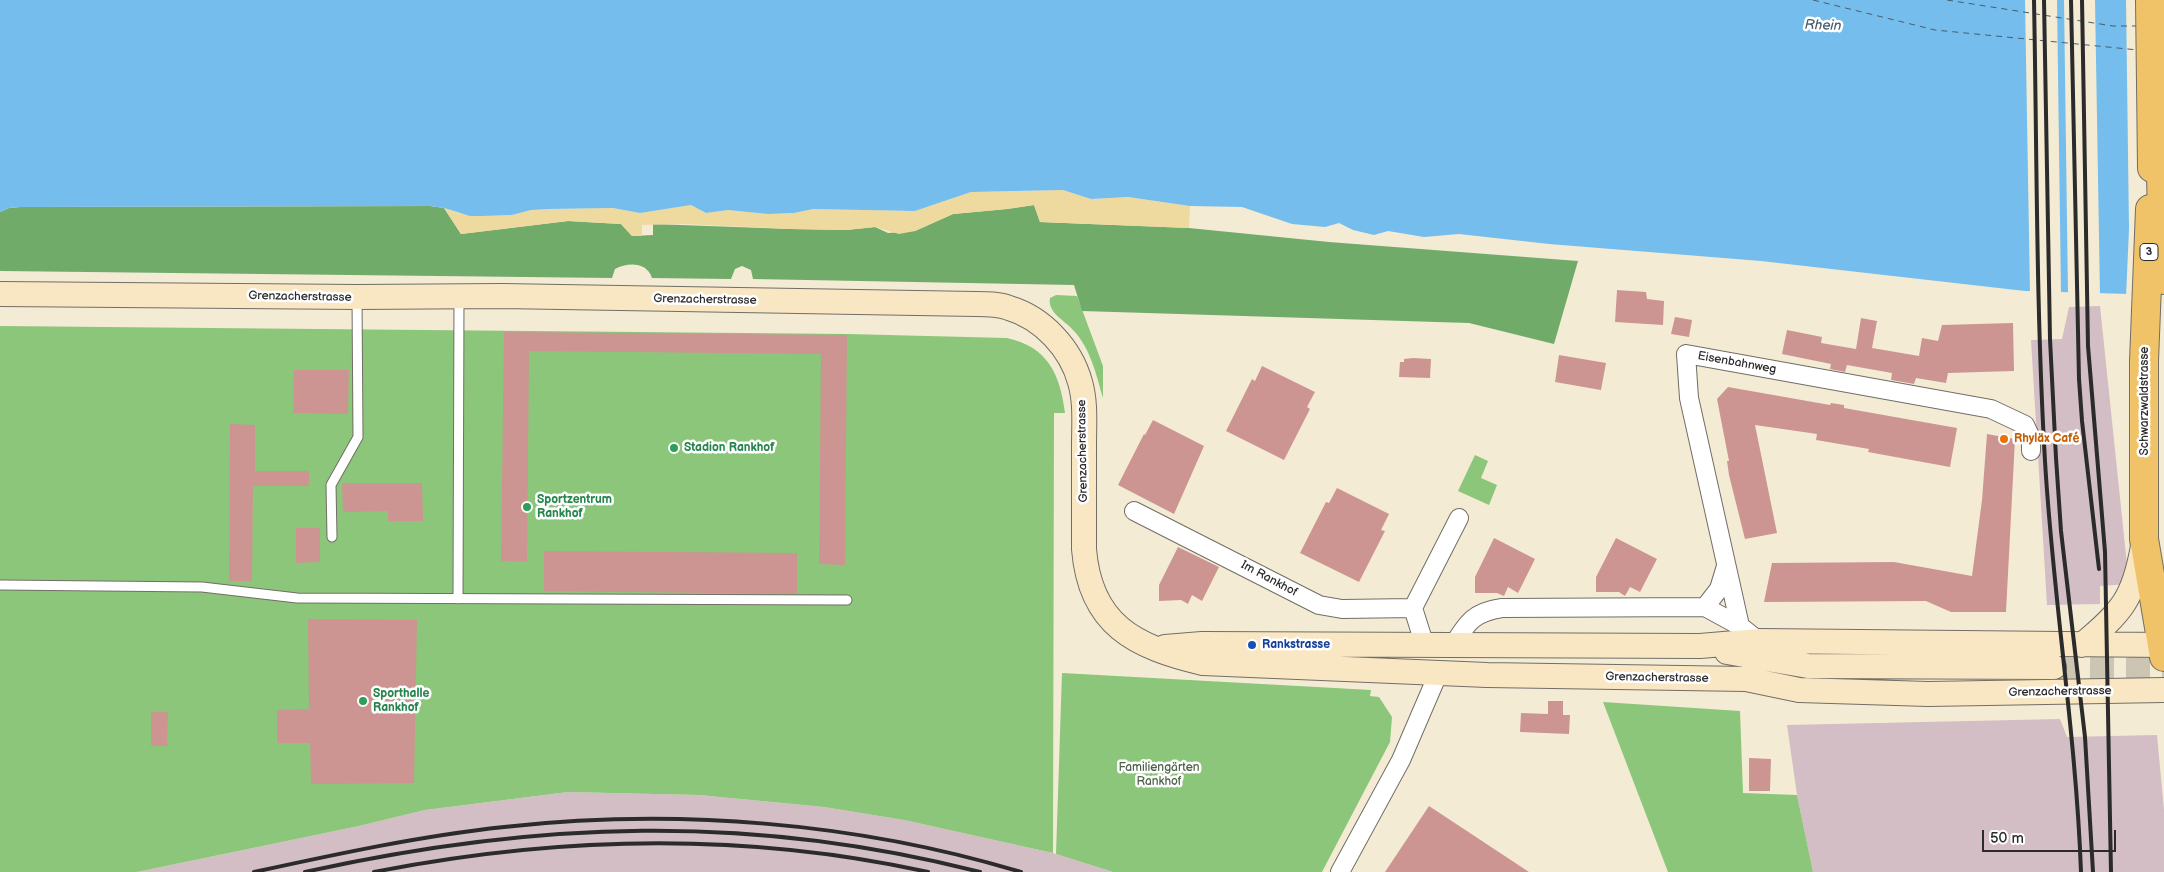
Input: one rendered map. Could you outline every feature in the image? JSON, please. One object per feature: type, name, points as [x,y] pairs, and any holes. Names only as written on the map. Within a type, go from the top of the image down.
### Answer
[{"type":"main road","name":"3","points":[[2150,0],[2153,144]]},
{"type":"main road","points":[[2153,144],[2161,178],[2164,280]]},
{"type":"main road","name":"Schwarzwaldstrasse","points":[[2153,144],[2145,334],[2144,539],[2163,649]]},
{"type":"main road","name":"Grenzacherstrasse","points":[[0,294],[460,297],[976,304],[1009,307],[1038,323],[1064,348],[1073,364],[1080,383],[1084,409],[1084,549],[1086,571],[1092,591],[1103,611],[1134,640],[1150,648],[1203,663],[1438,674],[1746,679],[1800,690],[1918,694],[2164,690]]},
{"type":"main road","points":[[2082,645],[2112,618],[2128,600],[2138,573],[2144,539]]},
{"type":"main road","points":[[1150,648],[1202,644],[1452,647],[1700,646],[1759,641],[2082,645],[2163,649]]},
{"type":"main road","points":[[1425,646],[1438,674]]},
{"type":"main road","points":[[1700,646],[1808,666]]},
{"type":"main road","points":[[1438,674],[1452,647]]},
{"type":"main road","points":[[1746,679],[1808,666]]},
{"type":"main road","name":"Grenzacherstrasse","points":[[1808,666],[2054,667]]},
{"type":"street","name":"Eisenbahnweg","points":[[1740,626],[1689,398],[1686,354],[1992,409],[2025,425],[2030,438],[2031,451]]},
{"type":"street","name":"Im Rankhof","points":[[1134,511],[1319,605],[1342,609],[1413,608]]},
{"type":"street","points":[[1425,646],[1413,608],[1459,518]]},
{"type":"street","points":[[1704,607],[1719,589],[1726,566]]},
{"type":"street","points":[[1452,647],[1479,613],[1502,608],[1704,607],[1740,626],[1759,641]]},
{"type":"street","points":[[1340,872],[1401,760],[1438,674]]},
{"type":"lane","points":[[332,537],[332,485],[358,437],[357,297]]},
{"type":"lane","points":[[458,599],[460,297]]},
{"type":"lane","points":[[0,585],[202,588],[297,598],[847,600]]},
{"type":"shaded area","points":[[2100,306],[2129,584],[2100,586],[2100,604],[2047,605],[2031,340],[2062,339],[2069,307]]},
{"type":"shaded area","points":[[2060,719],[2067,737],[2157,735],[2164,810],[2164,872],[1813,872],[1797,795],[1787,725]]},
{"type":"shaded area","points":[[568,792],[699,795],[824,807],[904,820],[1053,853],[1113,872],[137,872],[359,826],[425,810]]},
{"type":"green space","points":[[1034,205],[1040,222],[1189,228],[1329,242],[1578,261],[1554,344],[1469,323],[1082,311],[1074,285],[753,279],[751,270],[742,266],[735,269],[731,279],[652,278],[646,269],[636,265],[626,265],[615,269],[612,278],[0,271],[0,212],[9,208],[20,207],[430,206],[444,208],[461,234],[568,221],[621,224],[632,236],[653,235],[653,224],[846,230],[875,227],[888,233],[915,231],[953,214]]},
{"type":"green space","points":[[1056,295],[1077,296],[1103,366],[1103,398],[1085,346],[1071,327],[1051,308],[1050,298]]},
{"type":"green space","name":"Sportzentrum Rankhof","points":[[0,326],[848,334],[1007,338],[1033,348],[1050,364],[1060,386],[1065,413],[1054,413],[1053,853],[904,820],[824,807],[699,795],[568,792],[425,810],[359,826],[137,872],[0,872]]},
{"type":"green space","points":[[1475,455],[1488,461],[1481,478],[1497,485],[1489,505],[1458,491]]},
{"type":"green space","name":"Familiengärten Rankhof","points":[[1062,673],[1371,690],[1370,696],[1379,697],[1392,717],[1390,742],[1322,872],[1113,872],[1056,854]]},
{"type":"green space","points":[[1603,702],[1740,711],[1743,793],[1797,795],[1813,872],[1668,872]]},
{"type":"sand","points":[[1063,190],[1091,199],[1128,197],[1190,206],[1189,228],[1040,222],[1034,205],[953,214],[915,231],[899,234],[875,227],[847,230],[683,224],[642,225],[642,236],[632,236],[621,224],[568,221],[461,234],[444,208],[458,213],[482,216],[512,215],[531,210],[549,209],[613,208],[640,213],[691,205],[706,213],[728,210],[768,214],[794,213],[813,209],[915,211],[971,192]]},
{"type":"water","name":"Rhein","points":[[0,0],[2164,0],[2164,295],[2025,291],[1761,261],[1549,244],[1459,234],[1424,237],[1388,231],[1374,235],[1353,230],[1339,223],[1325,227],[1292,224],[1242,207],[1190,206],[1128,197],[1091,199],[1063,190],[971,192],[915,211],[813,209],[794,213],[768,214],[728,210],[706,213],[691,205],[640,213],[613,208],[549,209],[531,210],[512,215],[482,216],[470,216],[430,206],[20,207],[9,208],[0,212]]},
{"type":"pier","points":[[2025,0],[2057,0],[2061,295],[2030,294]]},
{"type":"pier","points":[[2064,0],[2095,0],[2100,296],[2068,295]]},
{"type":"pier","points":[[2126,0],[2164,0],[2164,298],[2126,297],[2129,229]]},
{"type":"building","points":[[1617,290],[1646,292],[1647,299],[1664,301],[1663,325],[1615,322]]},
{"type":"building","points":[[1675,317],[1692,320],[1689,337],[1671,334]]},
{"type":"building","points":[[1861,318],[1877,321],[1872,348],[1919,356],[1922,338],[1938,341],[1942,325],[2013,323],[2014,371],[1948,373],[1946,383],[1916,378],[1914,384],[1891,380],[1892,373],[1847,365],[1845,372],[1830,369],[1831,364],[1782,354],[1787,330],[1822,337],[1821,343],[1856,349]]},
{"type":"building","points":[[504,332],[847,335],[845,565],[819,564],[821,354],[529,351],[527,562],[501,561]]},
{"type":"building","points":[[1559,355],[1606,363],[1601,390],[1555,382]]},
{"type":"building","points":[[1404,359],[1431,359],[1430,378],[1399,377],[1400,362],[1404,362]]},
{"type":"building","points":[[1262,366],[1315,392],[1307,407],[1310,409],[1284,460],[1226,431],[1252,379],[1255,381]]},
{"type":"building","points":[[294,370],[349,370],[348,414],[293,413]]},
{"type":"building","points":[[1728,387],[1830,405],[1831,403],[1844,405],[1844,408],[1957,428],[1950,467],[1868,452],[1869,449],[1816,440],[1817,434],[1755,425],[1777,533],[1745,539],[1729,475],[1727,461],[1729,461],[1717,399]]},
{"type":"building","points":[[1153,420],[1204,446],[1174,514],[1118,485]]},
{"type":"building","points":[[230,424],[255,425],[255,471],[309,471],[309,486],[253,486],[252,581],[229,581]]},
{"type":"building","points":[[1987,434],[2015,439],[2006,612],[1951,612],[1926,601],[1764,602],[1772,563],[1894,562],[1972,576],[1982,500]]},
{"type":"building","points":[[342,483],[422,483],[423,521],[388,521],[388,511],[343,512]]},
{"type":"building","points":[[1337,488],[1389,514],[1381,530],[1385,531],[1359,582],[1300,553],[1326,502],[1329,503]]},
{"type":"building","points":[[296,528],[320,528],[320,562],[296,563]]},
{"type":"building","points":[[1494,538],[1535,559],[1518,593],[1508,587],[1504,596],[1497,593],[1475,593],[1475,577]]},
{"type":"building","points":[[1616,538],[1657,559],[1640,592],[1630,587],[1625,596],[1619,592],[1596,592],[1596,577]]},
{"type":"building","points":[[1178,547],[1219,567],[1202,601],[1192,595],[1188,604],[1181,600],[1159,601],[1159,585]]},
{"type":"building","points":[[544,551],[797,553],[797,594],[544,591]]},
{"type":"building","name":"Sporthalle Rankhof","points":[[308,619],[417,620],[414,783],[311,784],[310,743],[277,743],[277,710],[309,709]]},
{"type":"building","points":[[1548,701],[1563,701],[1563,715],[1570,715],[1569,734],[1520,732],[1521,713],[1548,714]]},
{"type":"building","points":[[151,712],[168,712],[167,746],[151,746]]},
{"type":"building","points":[[1749,758],[1771,759],[1770,791],[1749,791]]},
{"type":"building","points":[[1429,806],[1529,872],[1385,872]]},
{"type":"ferry route","points":[[1813,0],[1935,30],[2138,50]]},
{"type":"ferry route","points":[[1947,0],[2113,26],[2138,26]]},
{"type":"tunnel","points":[[2054,667],[2164,668]]},
{"type":"railway","points":[[2034,0],[2038,289],[2045,461],[2053,564],[2070,717],[2081,872]]},
{"type":"railway","points":[[2044,0],[2050,339],[2056,458],[2061,531],[2085,737],[2093,872]]},
{"type":"railway","points":[[2071,0],[2079,379],[2099,569]]},
{"type":"railway","points":[[2082,0],[2088,346],[2105,552],[2111,872]]},
{"type":"railway","points":[[254,872],[441,835],[569,821],[634,819],[765,824],[830,831],[894,841],[958,855],[1021,872]]},
{"type":"railway","points":[[305,872],[391,855],[475,842],[559,834],[642,831],[726,833],[810,840],[894,853],[980,872]]},
{"type":"railway","points":[[374,872],[512,851],[651,844],[721,845],[790,850],[859,859],[928,872]]},
{"type":"place","name":"Rhyläx Café","points":[[2004,439]]},
{"type":"place","name":"Stadion Rankhof","points":[[674,448]]},
{"type":"place","name":"Sportzentrum Rankhof","points":[[527,507]]},
{"type":"place","name":"Rankstrasse","points":[[1252,645]]},
{"type":"place","name":"Sporthalle Rankhof","points":[[363,701]]}]
